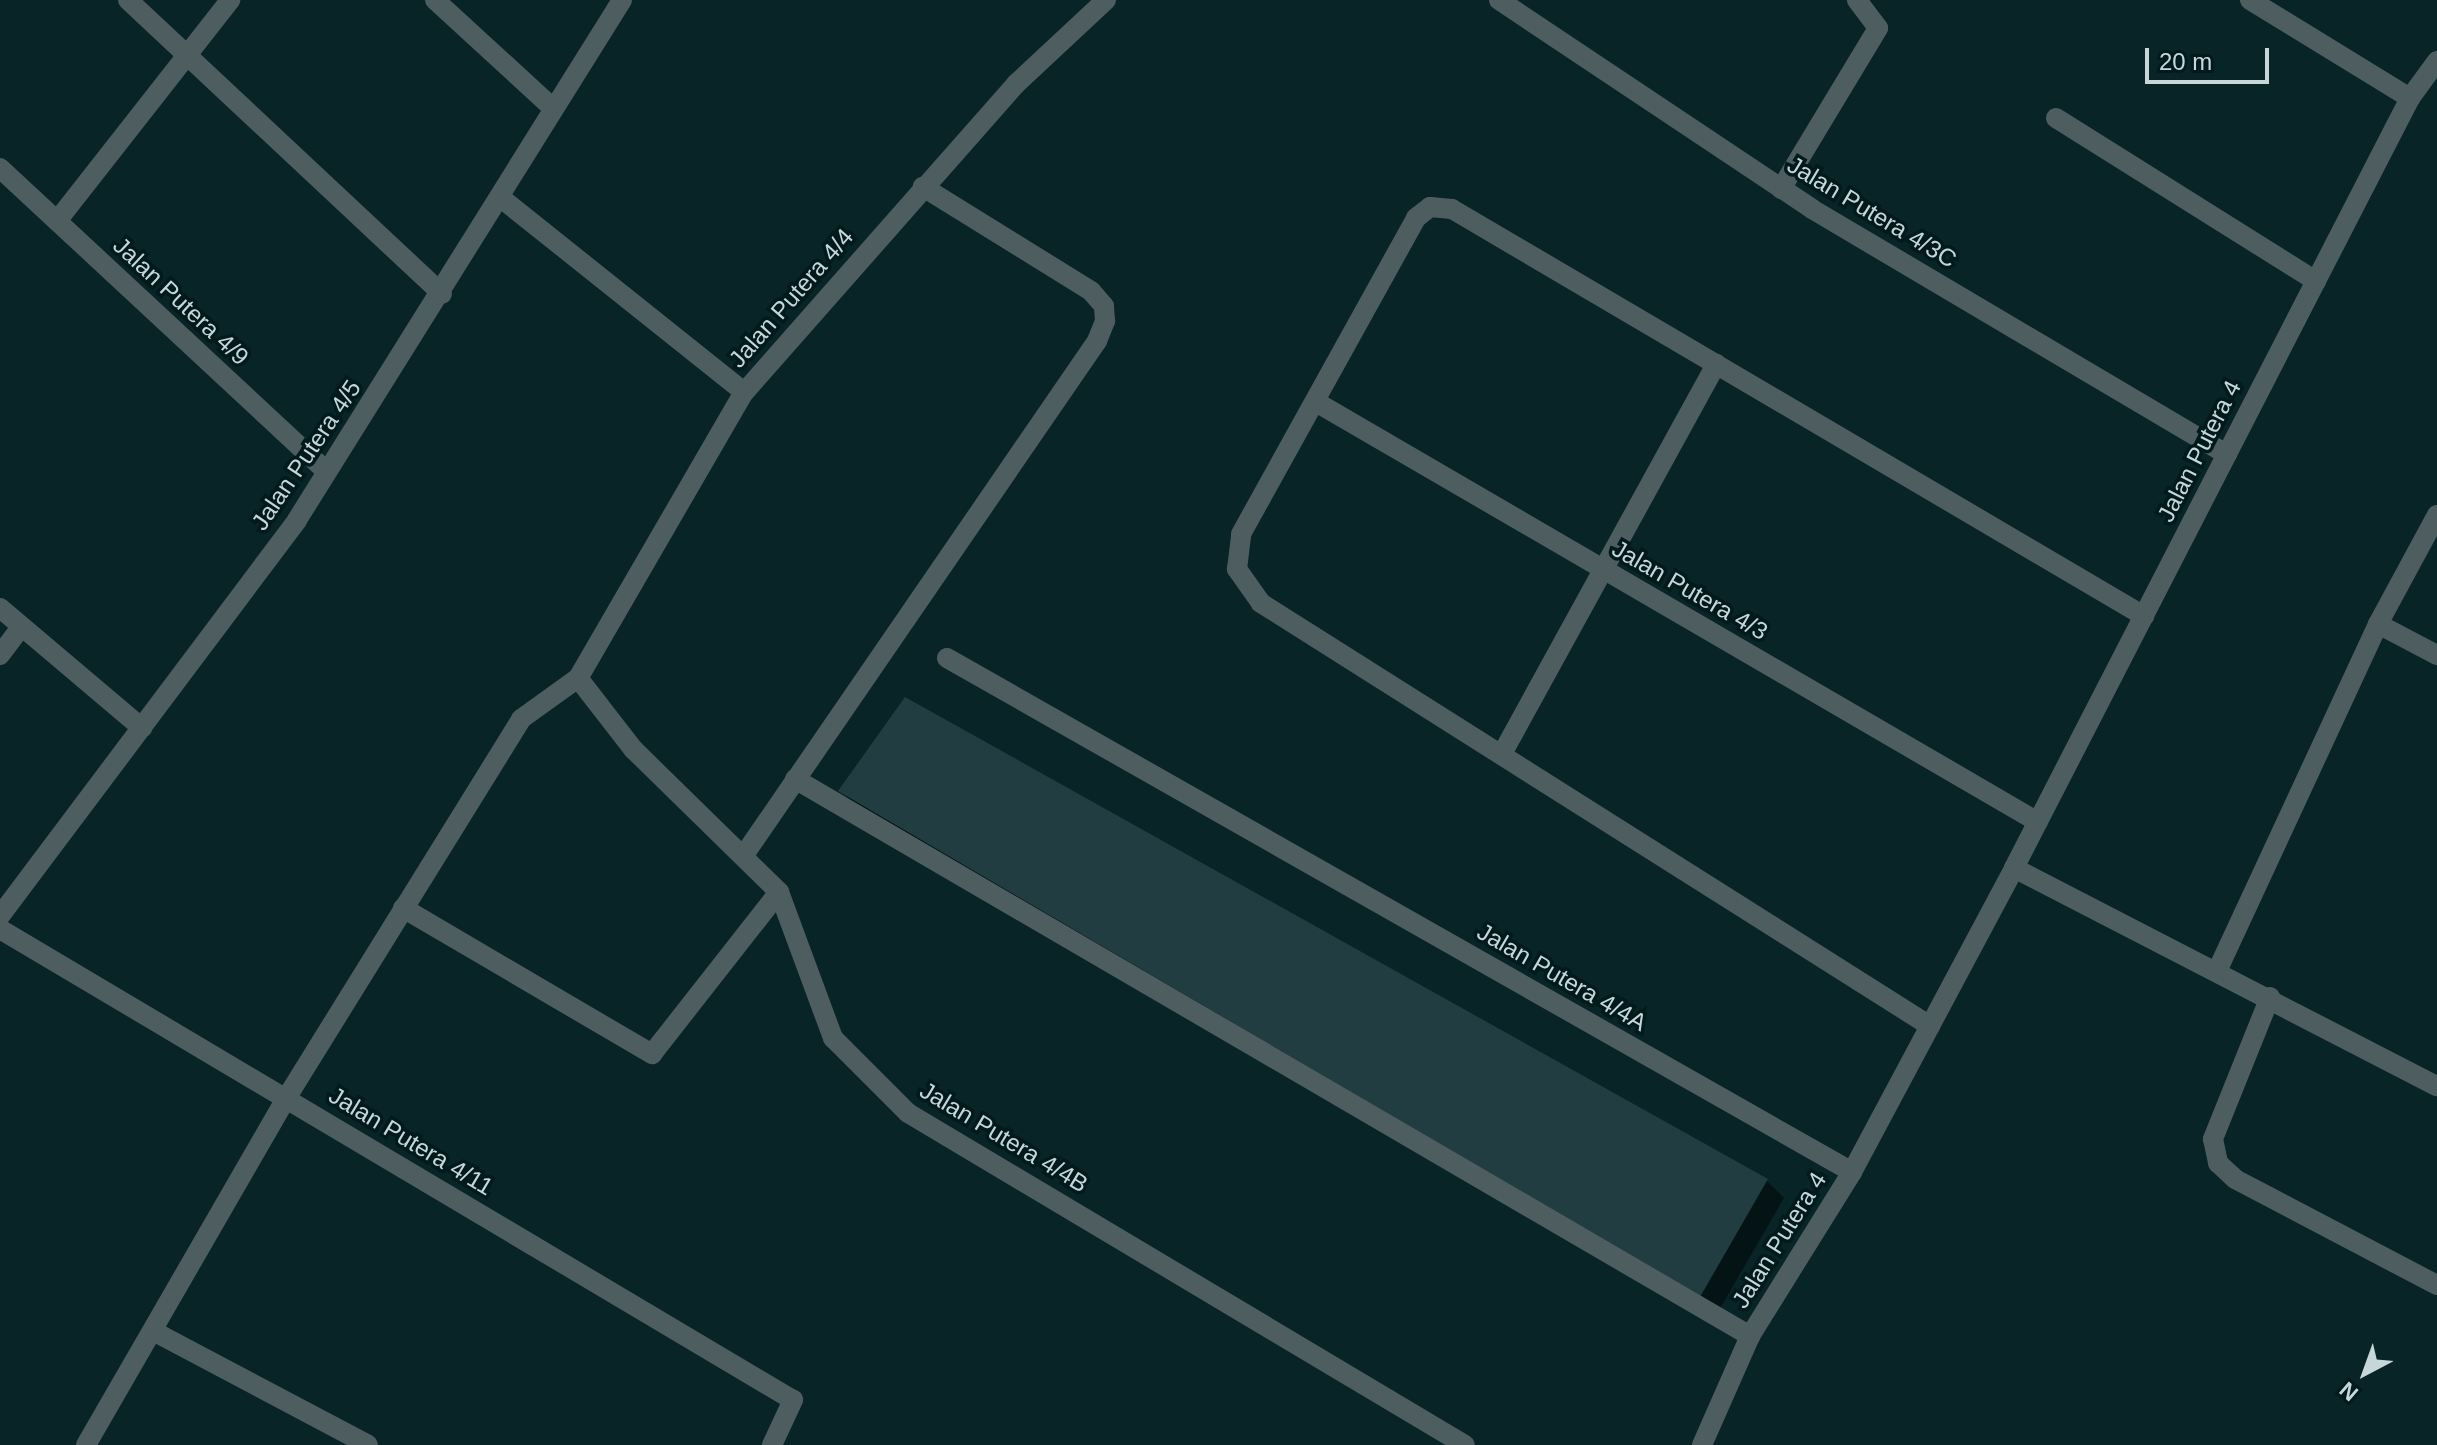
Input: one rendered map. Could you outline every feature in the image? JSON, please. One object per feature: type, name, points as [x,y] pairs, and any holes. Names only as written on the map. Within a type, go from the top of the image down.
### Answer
[{"type":"street","points":[[128,0],[442,294]]},
{"type":"street","points":[[57,221],[230,0]]},
{"type":"street","points":[[435,0],[554,109]]},
{"type":"street","name":"Jalan Putera 4/5","points":[[0,916],[142,728],[327,472],[442,294],[622,0]]},
{"type":"street","name":"Jalan Putera 4/4","points":[[578,678],[744,392],[1016,84],[1106,0]]},
{"type":"street","name":"Jalan Putera 4/3C","points":[[1499,0],[1781,189],[2227,454]]},
{"type":"street","points":[[1781,189],[1878,28],[1857,0]]},
{"type":"street","points":[[2250,0],[2410,98]]},
{"type":"street","name":"Jalan Putera 4","points":[[2014,868],[2410,98],[2437,61]]},
{"type":"street","points":[[2056,118],[2316,281]]},
{"type":"street","name":"Jalan Putera 4/9","points":[[0,168],[327,472]]},
{"type":"street","points":[[744,855],[1097,341],[1105,321],[1104,306],[1091,291],[923,187]]},
{"type":"street","points":[[501,198],[744,392]]},
{"type":"street","points":[[1930,1026],[1247,589],[1237,569],[1241,534],[1416,218],[1430,207],[1452,209],[2144,616]]},
{"type":"street","points":[[1503,752],[1716,364]]},
{"type":"street","name":"Jalan Putera 4/3","points":[[1316,402],[2038,822]]},
{"type":"street","points":[[2218,969],[2378,624],[2437,515]]},
{"type":"street","points":[[0,608],[142,728]]},
{"type":"street","points":[[2378,624],[2437,655]]},
{"type":"street","points":[[0,655],[21,627]]},
{"type":"street","name":"Jalan Putera 4/4A","points":[[947,658],[1852,1172]]},
{"type":"street","points":[[86,1445],[287,1097],[521,719],[578,678]]},
{"type":"street","name":"Jalan Putera 4/4B","points":[[578,678],[633,749],[779,892],[833,1038],[908,1113],[1465,1445]]},
{"type":"street","points":[[795,779],[1750,1336]]},
{"type":"street","points":[[1852,1172],[2014,868],[2218,969],[2437,1086]]},
{"type":"street","points":[[403,908],[652,1054],[779,892]]},
{"type":"street","name":"Jalan Putera 4/11","points":[[0,929],[793,1400],[772,1445]]},
{"type":"street","points":[[2270,997],[2213,1139],[2218,1163],[2235,1179],[2437,1285]]},
{"type":"street","name":"Jalan Putera 4","points":[[1702,1445],[1750,1336],[1852,1172]]},
{"type":"street","points":[[153,1331],[368,1445]]},
{"type":"building","points":[[905,697],[1768,1179],[1700,1297],[838,791]]}]
